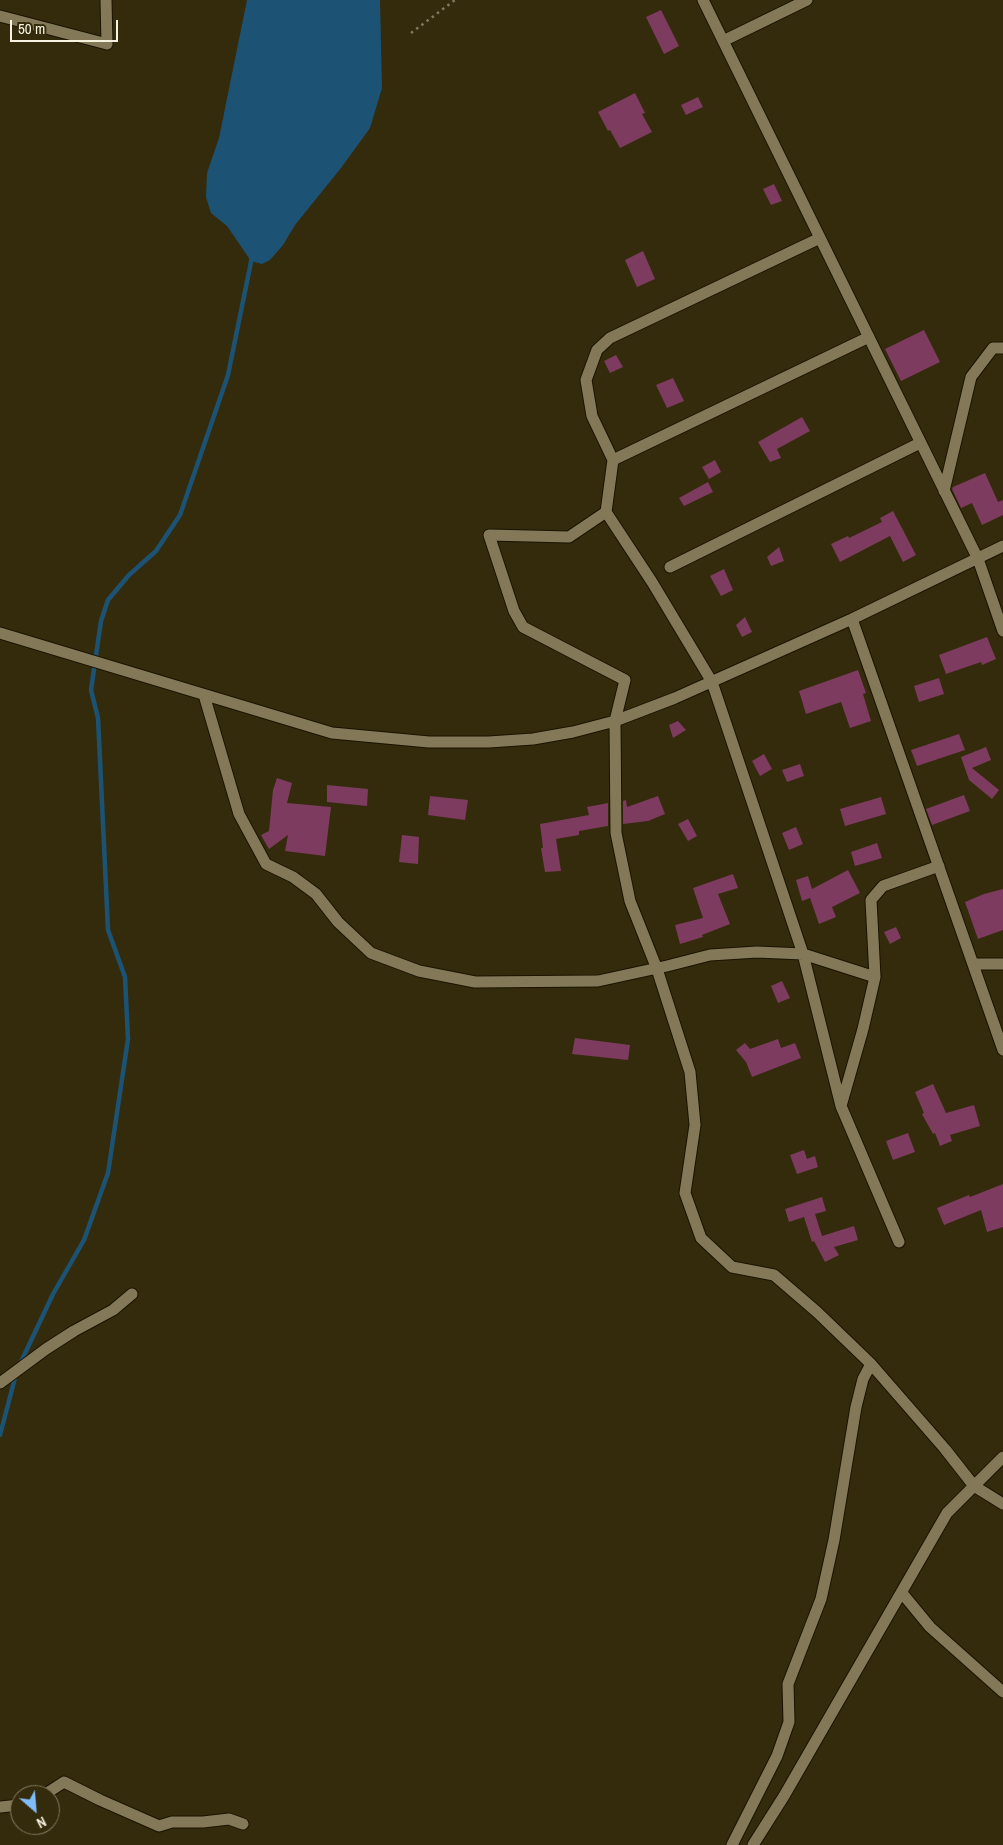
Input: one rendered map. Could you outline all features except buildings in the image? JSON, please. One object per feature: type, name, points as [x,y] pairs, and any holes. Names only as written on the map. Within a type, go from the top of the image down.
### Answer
[{"type":"street","points":[[0,16],[106,44],[106,0]]},
{"type":"street","points":[[703,0],[978,559],[1003,631]]},
{"type":"street","points":[[723,41],[807,0]]},
{"type":"street","points":[[820,238],[610,338],[596,350],[586,380],[592,416],[614,460],[606,512],[652,582],[712,682],[803,954],[841,1106],[899,1242]]},
{"type":"street","points":[[614,460],[868,338]]},
{"type":"street","points":[[944,491],[971,377],[994,348],[1003,348]]},
{"type":"street","points":[[670,567],[920,442]]},
{"type":"street","points":[[606,512],[568,537],[489,535],[514,611],[523,628],[625,680],[616,721],[616,833],[630,901],[657,969],[690,1072],[695,1125],[685,1193],[701,1238],[732,1267],[774,1275],[817,1312],[871,1364],[945,1449],[974,1486],[1003,1504]]},
{"type":"street","points":[[0,633],[332,733],[429,742],[489,742],[533,739],[573,732],[616,721],[712,682],[852,620],[1003,546]]},
{"type":"street","points":[[852,620],[1003,1050]]},
{"type":"street","points":[[204,695],[239,814],[266,864],[293,877],[316,894],[338,922],[371,953],[420,972],[475,982],[598,981],[657,969],[710,955],[757,952],[803,954],[875,977]]},
{"type":"street","points":[[841,1106],[863,1029],[875,977],[871,900],[883,886],[938,866]]},
{"type":"street","points":[[973,964],[1003,964]]},
{"type":"street","points":[[0,1384],[46,1349],[113,1310],[132,1294]]},
{"type":"street","points":[[732,1845],[777,1756],[789,1722],[788,1684],[821,1599],[834,1540],[856,1407],[863,1379],[871,1364]]},
{"type":"street","points":[[753,1845],[784,1796],[947,1513],[1003,1457]]},
{"type":"street","points":[[902,1593],[930,1628],[1003,1692]]},
{"type":"street","points":[[59,1785],[64,1782],[159,1826],[172,1822],[203,1822],[229,1819],[243,1824]]},
{"type":"path","points":[[411,33],[455,0]]},
{"type":"water","points":[[247,0],[380,0],[382,88],[370,128],[341,168],[295,225],[283,245],[270,260],[262,264],[251,261],[227,226],[211,213],[206,197],[207,173],[219,138]]},
{"type":"waterway","points":[[20,1364],[53,1294],[84,1240],[108,1173],[128,1039],[125,977],[108,930],[98,718],[91,690],[101,621],[108,600],[129,575],[156,551],[180,515],[228,375],[252,257]]},
{"type":"waterway","points":[[0,1435],[16,1374]]}]
